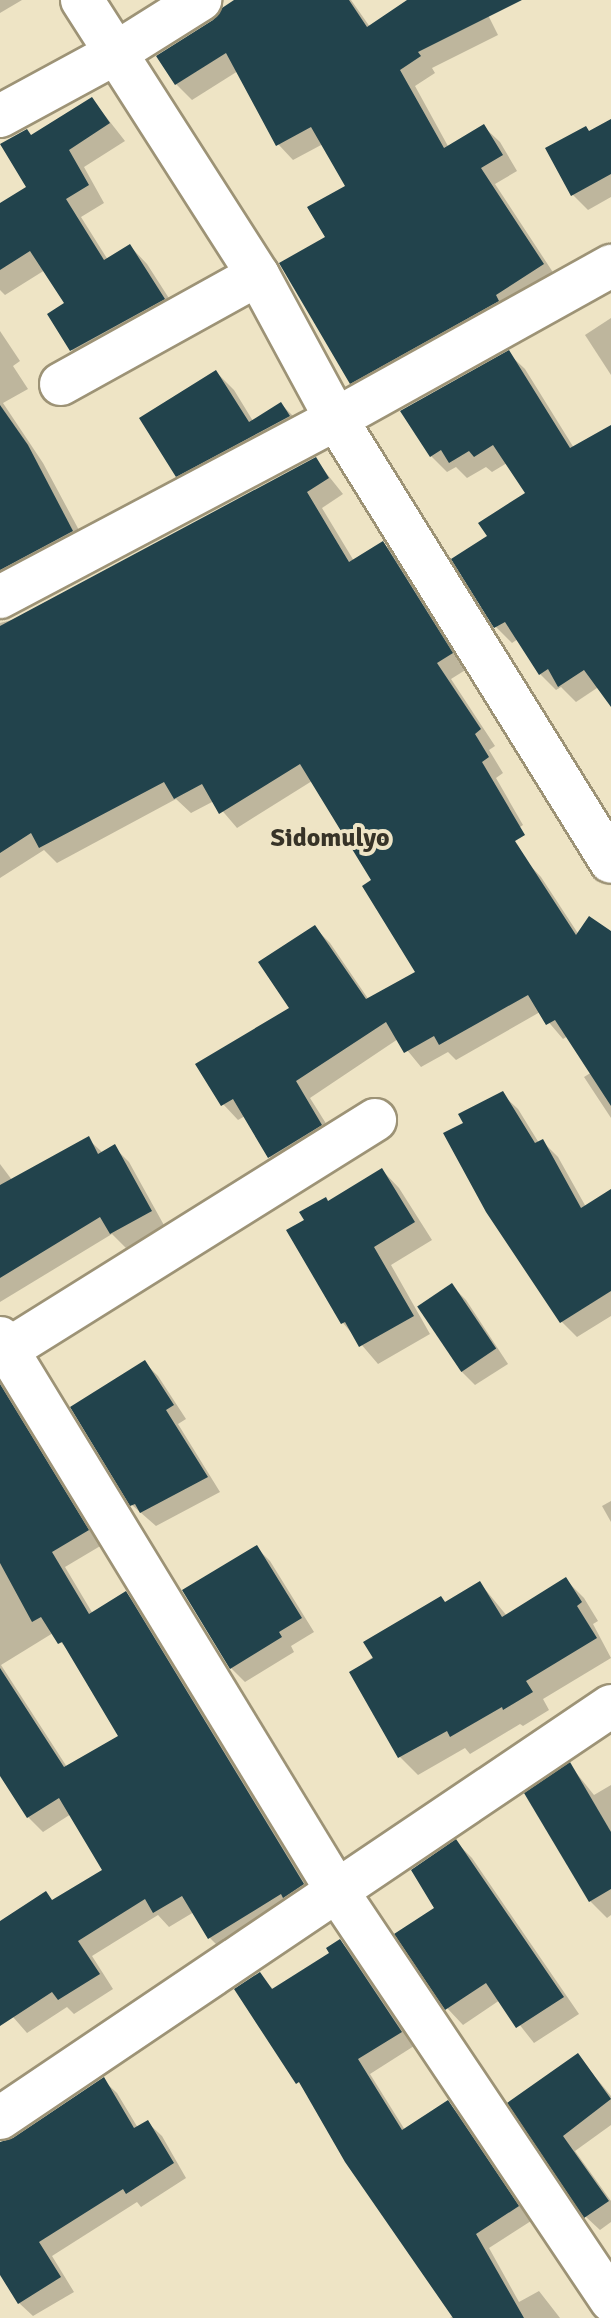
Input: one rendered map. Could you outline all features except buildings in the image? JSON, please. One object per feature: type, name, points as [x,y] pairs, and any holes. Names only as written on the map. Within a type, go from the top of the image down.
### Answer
[{"type":"street","points":[[82,0],[258,275],[336,419],[611,862]]},
{"type":"street","points":[[0,116],[114,54],[200,0]]},
{"type":"street","points":[[0,597],[336,419],[611,266]]},
{"type":"street","points":[[61,384],[258,275]]},
{"type":"street","points":[[375,1120],[4,1344],[337,1891],[611,2301]]},
{"type":"street","points":[[0,2118],[611,1706]]},
{"type":"district","name":"Sidomulyo","points":[[330,839]]}]
